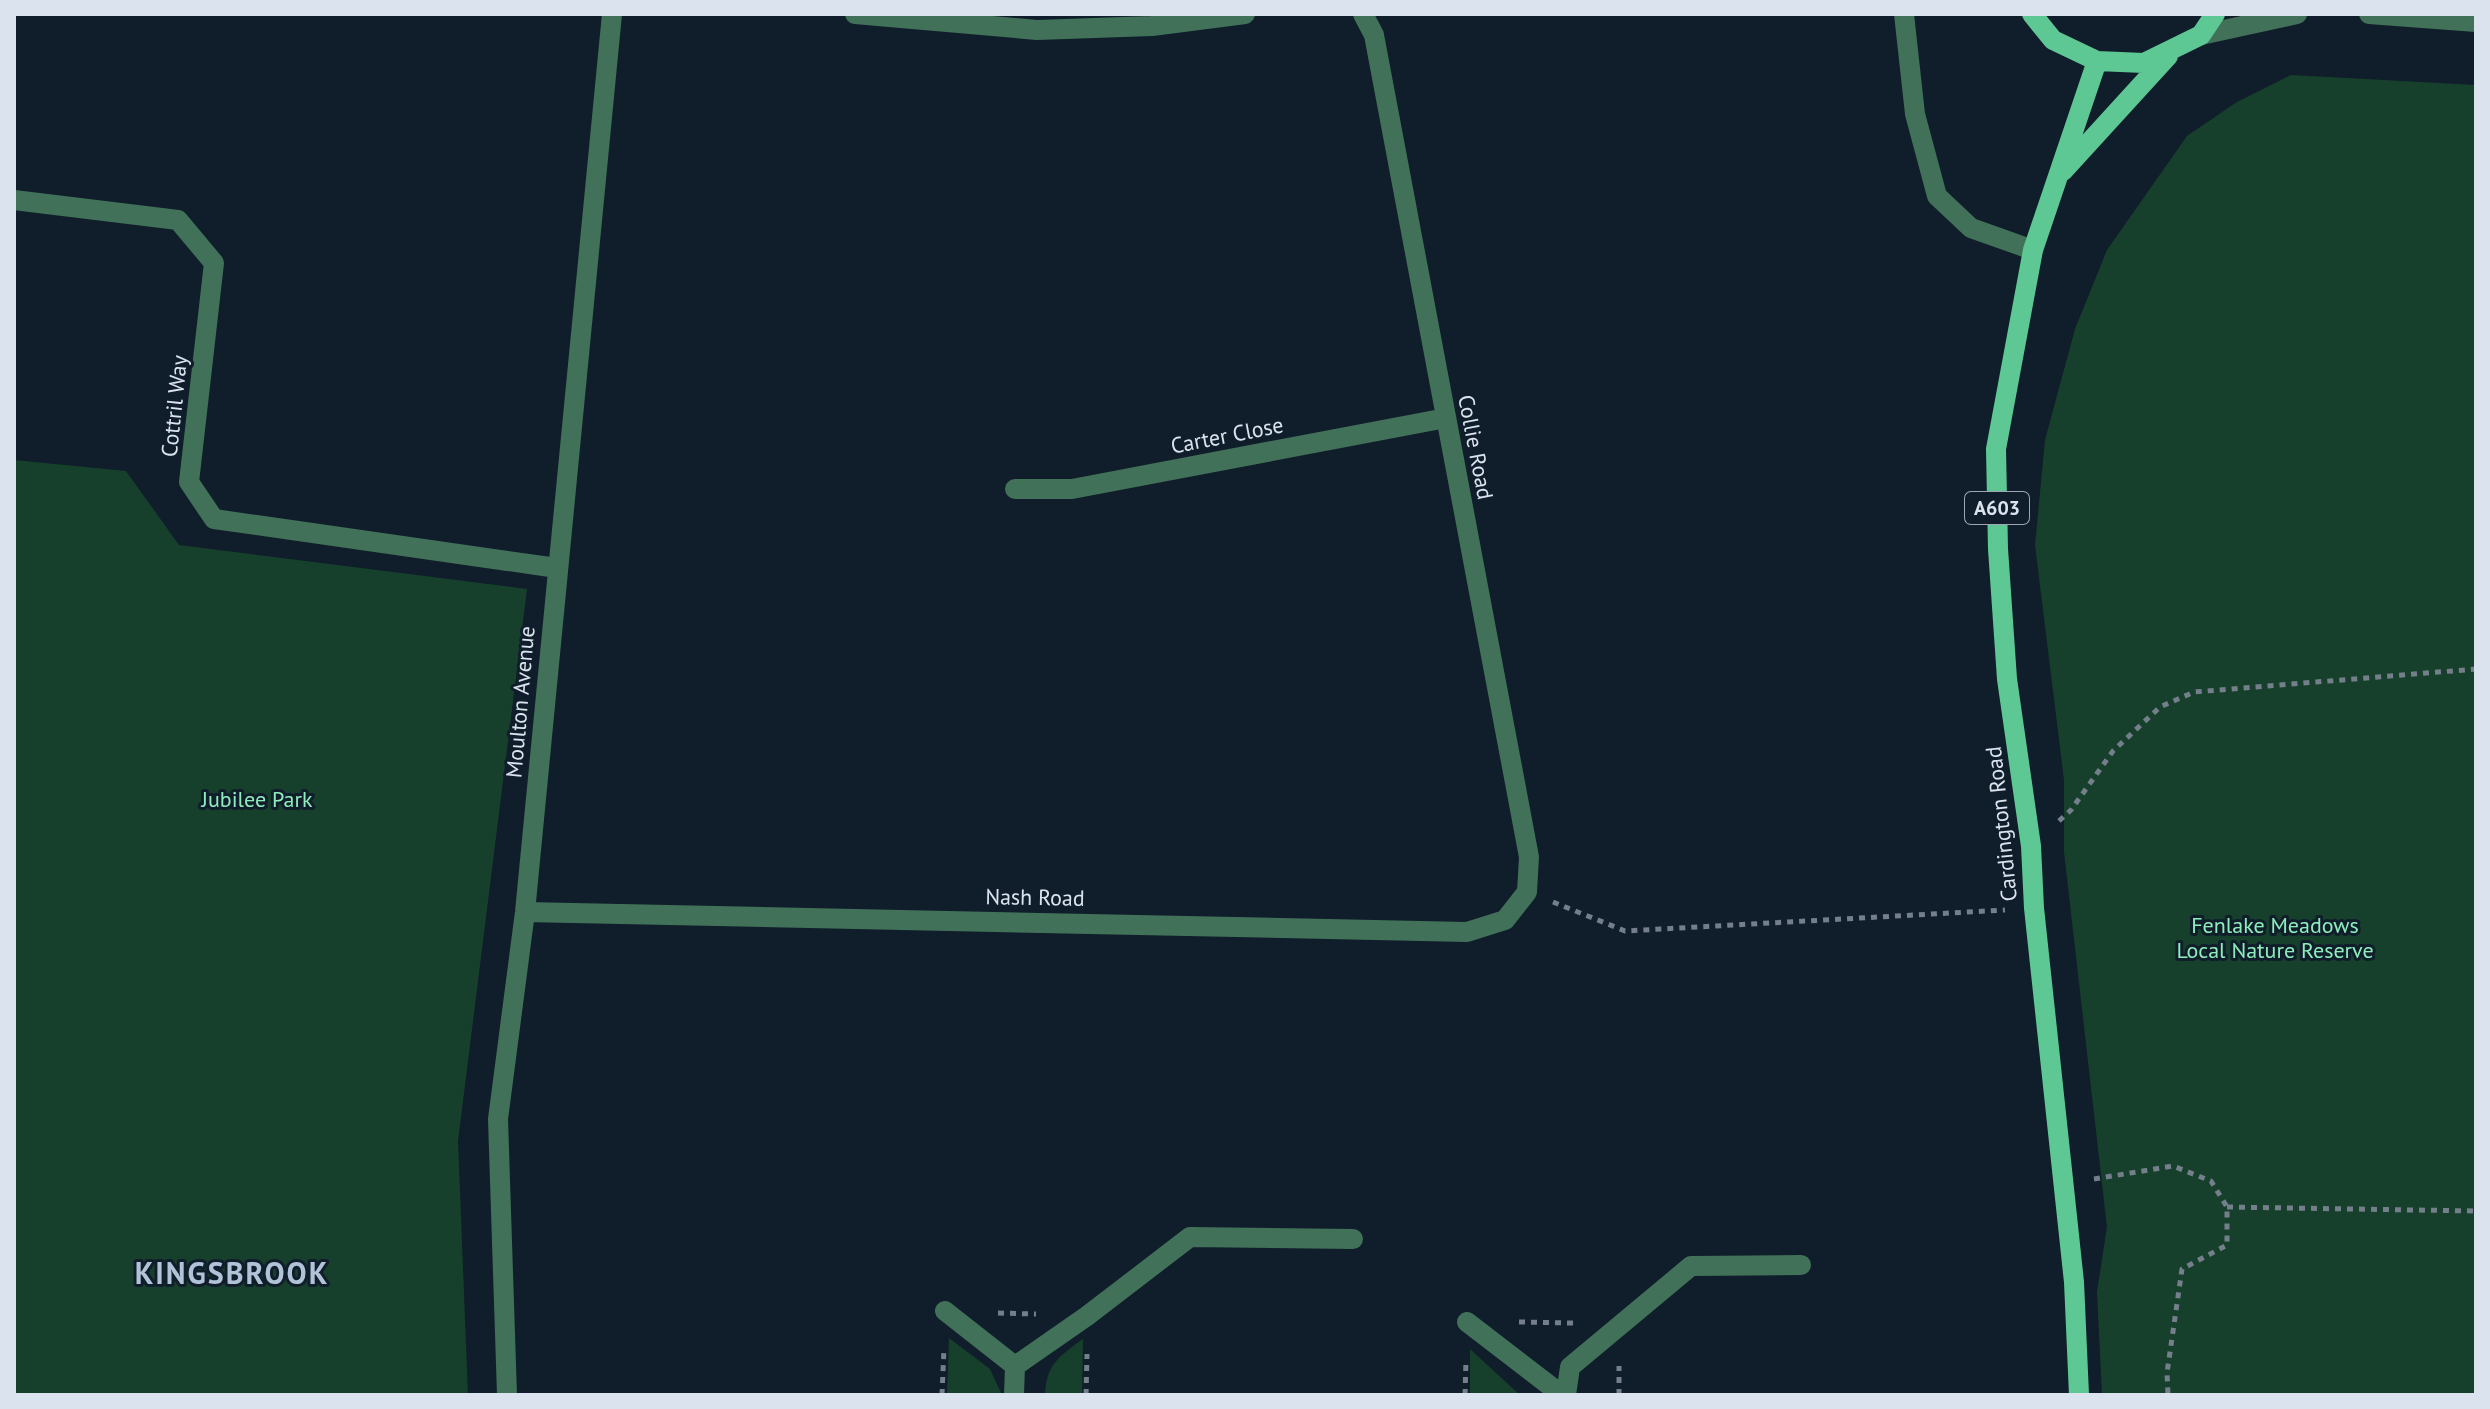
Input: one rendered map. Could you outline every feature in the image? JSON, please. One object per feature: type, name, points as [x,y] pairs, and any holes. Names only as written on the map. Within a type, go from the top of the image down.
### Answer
[{"type":"main road","points":[[2032,14],[2053,40],[2097,61],[2144,63],[2201,35],[2215,14]]},
{"type":"main road","name":"Cardington Road","points":[[2058,176],[2176,47]]},
{"type":"main road","name":"Cardington Road","points":[[2079,1395],[2074,1282],[2034,908],[2031,846],[2007,679],[1998,549],[1996,449],[2033,250],[2097,61]]},
{"type":"street","name":"Moulton Avenue","points":[[507,1395],[498,1119],[525,912],[612,14]]},
{"type":"street","points":[[855,14],[1037,30],[1152,26],[1245,14]]},
{"type":"street","name":"Collie Road","points":[[1363,14],[1374,35],[1529,857],[1527,892]]},
{"type":"street","points":[[1904,14],[1915,114],[1937,196],[1971,228],[2033,250]]},
{"type":"street","points":[[2201,35],[2297,14]]},
{"type":"street","points":[[2369,14],[2476,22]]},
{"type":"street","name":"Cottril Way","points":[[14,200],[178,220],[214,263],[189,482],[214,519],[557,568]]},
{"type":"street","name":"Carter Close","points":[[1015,489],[1072,489],[1446,418]]},
{"type":"street","name":"Nash Road","points":[[525,912],[1467,932],[1505,920],[1527,892]]},
{"type":"street","points":[[1015,1366],[1087,1316],[1190,1237],[1353,1239]]},
{"type":"street","points":[[1467,1322],[1564,1395],[1570,1367],[1691,1266],[1801,1265]]},
{"type":"street","points":[[945,1311],[1015,1366]]},
{"type":"street","points":[[1014,1395],[1015,1366]]},
{"type":"path","points":[[2031,846],[2071,810],[2113,751],[2160,707],[2194,692],[2476,669]]},
{"type":"path","points":[[1527,892],[1625,931],[2034,908]]},
{"type":"path","points":[[2063,1182],[2126,1176],[2173,1166],[2211,1181],[2227,1207],[2227,1245],[2182,1269],[2167,1373],[2168,1395]]},
{"type":"path","points":[[2227,1207],[2476,1211]]},
{"type":"green space","name":"Fenlake Meadows Local Nature Reserve","points":[[2291,75],[2476,85],[2476,1395],[2102,1395],[2097,1292],[2107,1227],[2064,852],[2064,780],[2035,545],[2045,440],[2075,329],[2107,250],[2187,136],[2237,102]]},
{"type":"green space","name":"Jubilee Park","points":[[14,460],[126,471],[179,545],[527,589],[458,1141],[468,1395],[14,1395]]},
{"type":"green space","points":[[949,1338],[990,1369],[1002,1395],[947,1395]]},
{"type":"green space","points":[[1083,1339],[1082,1395],[1045,1395],[1048,1376],[1055,1362]]},
{"type":"green space","points":[[1470,1349],[1520,1395],[1470,1395]]},
{"type":"district","name":"KINGSBROOK","points":[[232,1274]]}]
